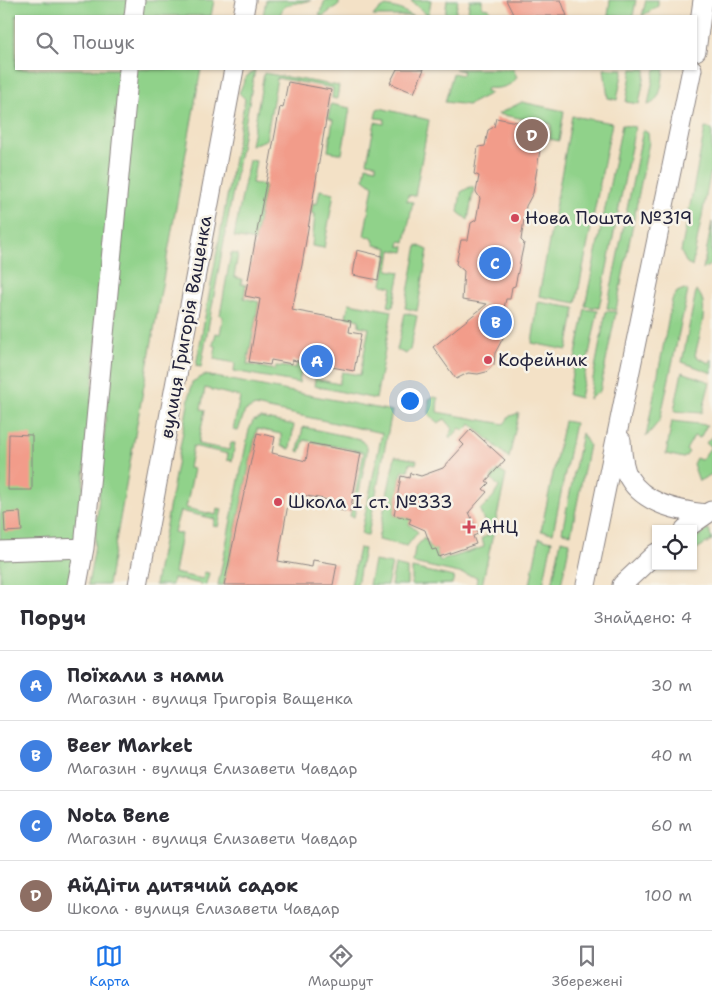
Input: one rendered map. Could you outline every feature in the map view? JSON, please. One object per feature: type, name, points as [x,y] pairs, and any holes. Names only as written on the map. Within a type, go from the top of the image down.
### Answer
[{"type":"street","points":[[134,15],[136,0]]},
{"type":"street","points":[[243,15],[246,0]]},
{"type":"street","points":[[697,43],[703,0]]},
{"type":"street","points":[[77,585],[84,548],[129,70]]},
{"type":"street","name":"вулиця Григорія Ващенка","points":[[138,585],[234,70]]},
{"type":"street","points":[[586,585],[692,70]]},
{"type":"street","points":[[619,424],[623,460],[629,478],[642,493],[659,503],[681,511],[709,512]]},
{"type":"street","points":[[691,525],[709,512]]},
{"type":"street","points":[[0,551],[84,548]]},
{"type":"street","points":[[622,585],[652,557]]},
{"type":"green space","points":[[0,0],[128,0],[127,15],[15,15],[15,70],[122,70],[77,554],[70,585],[0,585]]},
{"type":"green space","points":[[142,0],[214,0],[211,15],[141,15]]},
{"type":"green space","points":[[266,0],[311,0],[288,5],[284,7],[280,15],[263,15]]},
{"type":"green space","points":[[325,0],[339,0],[339,5],[324,15],[319,15]]},
{"type":"green space","points":[[431,0],[429,14],[426,14],[411,1]]},
{"type":"green space","points":[[447,0],[458,0],[455,15],[445,15]]},
{"type":"green space","points":[[470,0],[482,0],[482,7],[489,8],[491,15],[467,15]]},
{"type":"green space","points":[[610,0],[636,0],[633,15],[608,15]]},
{"type":"green space","points":[[646,0],[658,0],[658,6],[642,15]]},
{"type":"green space","points":[[386,6],[399,9],[411,15],[374,15]]},
{"type":"green space","points":[[136,70],[201,70],[108,585],[88,585],[94,552]]},
{"type":"green space","points":[[255,70],[201,367],[196,366],[245,99],[239,93],[246,77]]},
{"type":"green space","points":[[459,70],[514,70],[517,77],[508,86],[487,88],[486,92],[491,93],[468,105],[445,102],[453,73],[462,75],[463,71]]},
{"type":"green space","points":[[604,70],[623,70],[617,100],[608,98]]},
{"type":"green space","points":[[632,70],[646,70],[639,104],[626,102]]},
{"type":"green space","points":[[655,70],[664,70],[659,95],[653,103],[648,105]]},
{"type":"green space","points":[[264,73],[339,86],[337,99],[332,98],[333,88],[277,78],[266,140],[251,145]]},
{"type":"green space","points":[[522,102],[564,111],[559,141],[550,139],[551,124],[498,114]]},
{"type":"green space","points":[[331,104],[350,108],[342,154],[328,151],[333,120],[328,118]]},
{"type":"green space","points":[[380,108],[429,120],[415,196],[408,195],[407,201],[413,202],[405,242],[400,241],[399,246],[405,247],[404,252],[391,250],[388,270],[400,272],[393,307],[388,306],[392,287],[382,285],[388,248],[375,245],[372,237],[364,236],[373,186],[364,179],[366,166],[376,168],[376,164],[367,162],[375,122],[384,124],[385,119],[375,118],[377,109]]},
{"type":"green space","points":[[572,116],[612,123],[576,303],[539,296]]},
{"type":"green space","points":[[622,125],[635,127],[599,308],[585,306]]},
{"type":"green space","points":[[705,128],[712,129],[712,165],[692,267],[686,262],[681,252]]},
{"type":"green space","points":[[643,130],[648,133],[649,142],[616,310],[607,308]]},
{"type":"green space","points":[[249,160],[256,161],[252,183],[265,185],[255,241],[234,237]]},
{"type":"green space","points":[[474,187],[468,220],[458,212],[461,192]]},
{"type":"green space","points":[[320,190],[334,193],[324,248],[312,246],[315,214],[311,213],[313,203],[317,204]]},
{"type":"green space","points":[[712,222],[712,264],[703,269]]},
{"type":"green space","points":[[417,245],[428,250],[417,311],[405,308]]},
{"type":"green space","points":[[231,253],[238,254],[234,277],[242,279],[241,284],[246,285],[244,298],[259,302],[247,364],[275,370],[276,366],[296,368],[297,364],[302,365],[299,383],[234,371],[235,363],[214,359],[216,346],[213,345],[216,333],[220,334],[223,317],[220,315]]},
{"type":"green space","points":[[684,289],[688,291],[660,420],[646,437],[672,300],[677,292]]},
{"type":"green space","points":[[696,291],[701,296],[704,311],[695,356],[709,363],[712,359],[712,373],[682,362]]},
{"type":"green space","points":[[538,302],[575,308],[567,350],[532,343]]},
{"type":"green space","points":[[349,303],[392,311],[376,399],[314,386],[315,379],[339,384],[342,372],[360,375],[369,328],[359,326],[359,320],[346,317]]},
{"type":"green space","points":[[585,309],[598,311],[580,398],[568,395]]},
{"type":"green space","points":[[606,311],[616,312],[600,391],[589,399]]},
{"type":"green space","points":[[405,313],[417,316],[410,350],[406,354],[397,350]]},
{"type":"green space","points":[[682,372],[710,382],[702,413],[674,411]]},
{"type":"green space","points":[[205,375],[392,411],[368,535],[361,534],[382,433],[255,406],[245,411],[238,431],[233,430],[240,397],[205,388],[201,409],[205,410],[198,444],[229,450],[231,443],[235,443],[232,461],[227,460],[228,454],[193,446],[189,468],[194,469],[186,508],[216,515],[217,508],[222,509],[218,527],[213,526],[215,519],[180,511],[174,532],[181,534],[174,573],[203,579],[204,572],[209,573],[206,585],[173,578],[172,585],[155,585],[192,382]]},
{"type":"green space","points":[[438,398],[437,412],[504,424],[510,416],[519,413],[509,458],[471,424],[464,431],[460,428],[450,439],[449,436],[453,429],[445,419],[438,423],[429,415],[429,399]]},
{"type":"green space","points":[[261,418],[294,425],[290,449],[281,446],[281,434],[257,429],[224,585],[218,585],[249,430],[253,421]]},
{"type":"green space","points":[[564,421],[575,423],[553,533],[541,531]]},
{"type":"green space","points":[[672,421],[707,425],[700,438],[694,436],[686,450],[689,452],[684,458],[666,454]]},
{"type":"green space","points":[[303,427],[360,439],[367,447],[354,517],[350,516],[364,452],[304,440],[300,452],[298,451]]},
{"type":"green space","points":[[582,433],[589,445],[571,534],[562,532]]},
{"type":"green space","points":[[712,436],[712,474],[699,481],[693,464],[696,458],[701,460],[711,447],[706,443]]},
{"type":"green space","points":[[395,456],[417,460],[416,464],[410,463],[408,471],[403,471],[394,515],[411,519],[409,524],[418,532],[407,546],[378,540]]},
{"type":"green space","points":[[498,470],[506,475],[482,585],[476,585],[477,577],[413,563],[415,548],[424,538],[432,549],[436,549],[440,561],[484,547],[482,538],[489,535],[480,510],[493,497],[499,487],[491,478]]},
{"type":"green space","points":[[709,529],[712,540],[697,549],[697,537]]},
{"type":"green space","points":[[539,538],[552,541],[543,585],[530,585]]},
{"type":"green space","points":[[561,540],[570,542],[561,585],[552,585]]},
{"type":"green space","points":[[359,548],[364,549],[357,585],[351,585]]},
{"type":"green space","points":[[374,561],[392,564],[387,585],[369,585]]},
{"type":"green space","points":[[395,565],[407,568],[407,585],[391,585]]},
{"type":"green space","points":[[412,568],[454,577],[452,584],[412,585]]},
{"type":"building","points":[[506,0],[561,0],[567,15],[514,15]]},
{"type":"building","points":[[396,70],[424,70],[414,93],[390,83]]},
{"type":"building","points":[[288,82],[331,90],[302,265],[292,310],[351,321],[349,332],[361,334],[354,371],[292,360],[292,364],[271,360],[270,365],[249,362],[260,299],[245,296],[280,107],[283,108]]},
{"type":"building","points":[[496,118],[537,126],[535,136],[540,137],[538,147],[540,150],[533,193],[526,206],[521,240],[524,243],[515,286],[512,287],[510,299],[506,299],[500,326],[503,338],[495,353],[494,365],[486,372],[478,374],[468,373],[456,379],[433,347],[487,304],[462,300],[464,271],[456,264],[461,240],[468,240],[471,223],[476,220],[480,198],[476,192],[479,176],[474,174],[478,147],[485,146],[488,130],[494,127]]},
{"type":"building","points":[[357,250],[382,256],[378,280],[353,275]]},
{"type":"building","points":[[471,429],[505,460],[486,481],[489,483],[483,489],[487,492],[469,512],[478,534],[473,536],[476,544],[439,557],[436,549],[432,550],[425,530],[409,523],[411,519],[394,515],[401,476],[409,478],[410,473],[421,476],[443,468],[464,445],[460,441]]},
{"type":"building","points":[[257,433],[275,437],[272,453],[306,461],[309,443],[361,453],[350,512],[328,508],[329,500],[290,493],[278,561],[312,567],[313,560],[337,564],[333,585],[224,585]]},
{"type":"building","points":[[9,434],[32,435],[32,490],[8,490]]},
{"type":"building","points":[[20,512],[22,531],[5,532],[4,513]]},
{"type":"place","name":"АйДіти дитячий садок","points":[[532,135]]},
{"type":"place","name":"Нова Пошта №319","points":[[515,218]]},
{"type":"place","name":"Nota Bene","points":[[495,263]]},
{"type":"place","name":"Beer Market","points":[[496,322]]},
{"type":"place","name":"Кофейник","points":[[488,360]]},
{"type":"place","name":"Поїхали з нами","points":[[317,361]]},
{"type":"place","name":"Школа І ст. №333","points":[[278,502]]},
{"type":"place","name":"АНЦ","points":[[469,527]]}]
